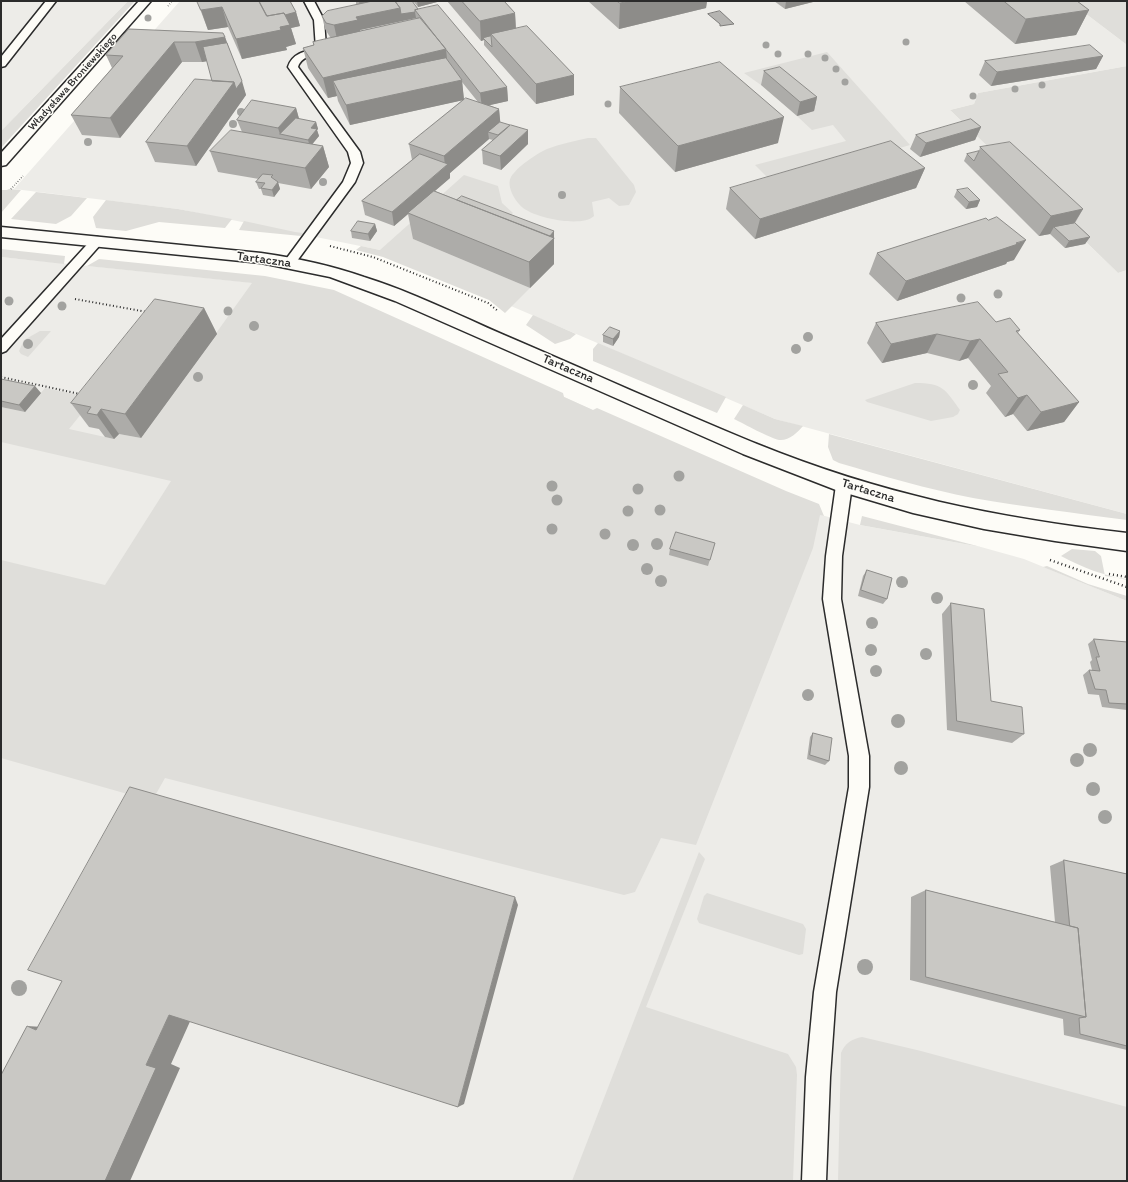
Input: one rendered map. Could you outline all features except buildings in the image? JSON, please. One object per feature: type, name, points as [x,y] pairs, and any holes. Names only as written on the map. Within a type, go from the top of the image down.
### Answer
[{"type":"street","name":"Władysława Broniewskiego","points":[[1,162],[145,1]]},
{"type":"street","name":"Tartaczna","points":[[1,232],[290,262],[335,273],[392,293],[720,435],[796,467],[844,485],[922,507],[963,516],[1045,531],[1127,542]]},
{"type":"lane","points":[[1,64],[51,1]]},
{"type":"lane","points":[[308,1],[320,20],[321,51]]},
{"type":"lane","points":[[290,262],[348,182],[357,163],[354,152],[293,67],[293,63],[300,56],[336,48]]},
{"type":"lane","points":[[1,348],[97,241]]},
{"type":"lane","points":[[814,1181],[818,1077],[825,992],[859,787],[859,756],[832,599],[838,519],[844,485]]},
{"type":"path","points":[[49,294],[148,312]]},
{"type":"path","points":[[1,377],[83,394]]},
{"type":"path","points":[[1109,574],[1127,577]]},
{"type":"shaded area","points":[[1,1],[128,1],[1,131]]},
{"type":"shaded area","points":[[128,1],[135,1],[1,148],[1,131]]},
{"type":"shaded area","points":[[180,1],[1069,1],[1127,45],[1127,66],[978,93],[974,104],[950,110],[1118,273],[1127,270],[1127,514],[775,419],[380,250],[178,209],[14,189]]},
{"type":"shaded area","points":[[1069,1],[1127,1],[1127,45]]},
{"type":"shaded area","points":[[720,11],[734,24],[720,26],[720,24],[708,14]]},
{"type":"shaded area","points":[[827,52],[910,145],[775,185],[755,165],[846,141],[833,125],[812,130],[797,116],[813,111],[777,81],[761,85],[744,73]]},
{"type":"shaded area","points":[[1127,66],[1127,270],[1118,273],[950,110],[974,104],[978,93]]},
{"type":"shaded area","points":[[588,138],[596,138],[634,185],[636,192],[629,205],[619,206],[609,198],[592,202],[594,216],[588,220],[569,221],[537,215],[528,211],[519,204],[510,189],[510,181],[514,173],[522,165],[532,157],[547,149]]},
{"type":"shaded area","points":[[464,175],[498,186],[502,203],[513,213],[506,219],[413,239],[530,288],[505,313],[489,300],[383,257],[356,250],[361,246],[380,250]]},
{"type":"shaded area","points":[[1,190],[21,190],[1,213]]},
{"type":"shaded area","points":[[36,192],[87,198],[71,216],[56,224],[11,219]]},
{"type":"shaded area","points":[[106,200],[178,209],[232,219],[225,228],[159,222],[126,231],[96,228],[93,217]]},
{"type":"shaded area","points":[[244,221],[303,233],[301,236],[239,230]]},
{"type":"shaded area","points":[[1,249],[65,256],[64,264],[1,257]]},
{"type":"shaded area","points":[[1,257],[334,291],[821,515],[860,525],[981,547],[1024,559],[1127,601],[1127,1181],[1,1181]]},
{"type":"shaded area","points":[[99,259],[265,276],[334,290],[563,393],[564,397],[593,410],[597,408],[819,504],[824,516],[820,515],[813,548],[696,845],[661,838],[635,892],[624,895],[165,778],[152,801],[1,758],[1,560],[105,585],[171,481],[1,442],[1,407],[25,412],[45,388],[94,398],[69,429],[114,439],[119,434],[141,438],[252,283],[87,266]]},
{"type":"shaded area","points":[[533,315],[576,334],[570,339],[555,344],[526,325]]},
{"type":"shaded area","points":[[40,331],[51,331],[28,357],[21,354],[19,351],[24,340]]},
{"type":"shaded area","points":[[598,343],[726,397],[717,413],[593,361],[593,349]]},
{"type":"shaded area","points":[[915,383],[932,384],[947,392],[960,410],[958,414],[953,417],[931,421],[867,402],[865,400]]},
{"type":"shaded area","points":[[743,405],[775,419],[803,426],[789,438],[783,440],[775,439],[734,419]]},
{"type":"shaded area","points":[[829,434],[1127,514],[1127,520],[973,498],[872,473],[833,460],[828,447]]},
{"type":"shaded area","points":[[862,516],[981,547],[860,525]]},
{"type":"shaded area","points":[[1072,549],[1095,551],[1101,556],[1105,574],[1085,568],[1061,556]]},
{"type":"shaded area","points":[[1047,566],[1088,584],[1127,596],[1127,601],[1043,567]]},
{"type":"shaded area","points":[[699,852],[705,859],[646,1007],[788,1054],[796,1067],[797,1075],[793,1181],[572,1181]]},
{"type":"shaded area","points":[[707,893],[803,924],[806,929],[803,954],[799,955],[699,923],[697,919],[704,896]]},
{"type":"shaded area","points":[[862,1037],[921,1051],[1127,1107],[1127,1181],[838,1181],[841,1053],[849,1042]]}]
